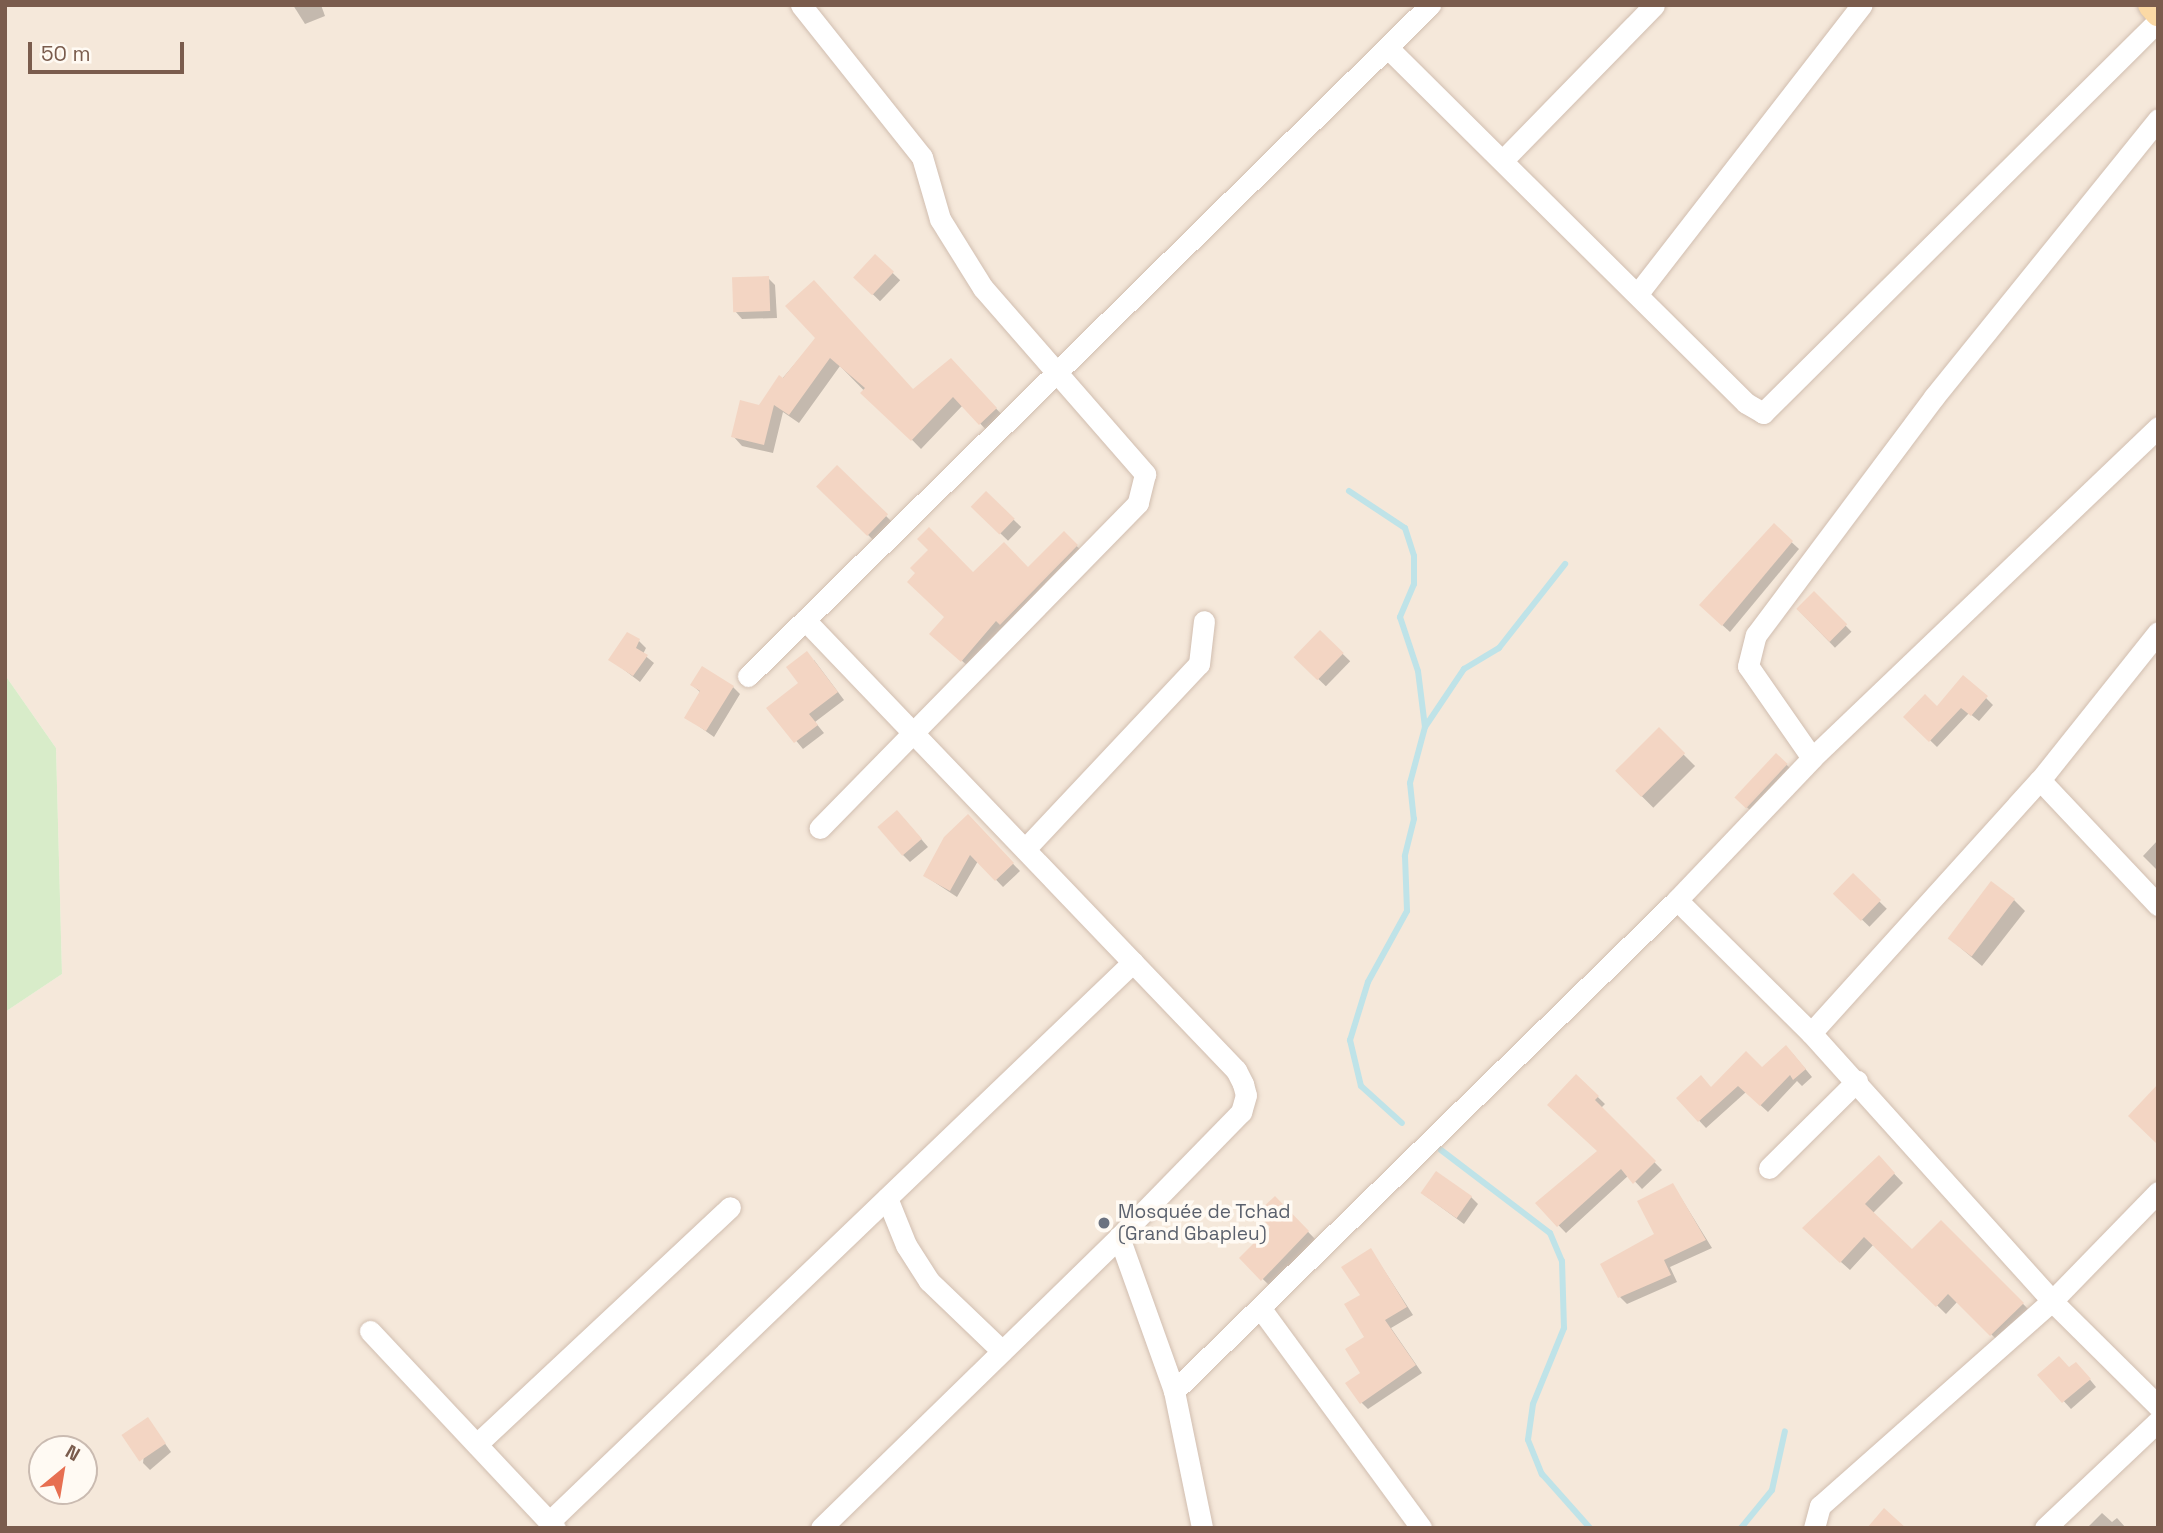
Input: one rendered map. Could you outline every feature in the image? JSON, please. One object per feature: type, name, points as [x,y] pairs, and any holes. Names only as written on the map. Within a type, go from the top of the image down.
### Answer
[{"type":"main road","points":[[2151,5],[2158,13]]},
{"type":"street","points":[[801,5],[922,158],[940,219],[984,288],[1145,474],[1144,489],[1138,503],[915,734],[820,828]]},
{"type":"street","points":[[748,676],[1055,371],[1430,5]]},
{"type":"street","points":[[1503,160],[1654,5]]},
{"type":"street","points":[[1639,292],[1863,5]]},
{"type":"street","points":[[1388,48],[1639,292],[1746,403],[1763,413],[2158,21]]},
{"type":"street","points":[[1812,758],[1748,666],[1756,635],[1934,397],[2158,118]]},
{"type":"street","points":[[1174,1391],[1677,900],[1812,758],[2158,427]]},
{"type":"street","points":[[805,620],[1236,1070],[1246,1095],[1241,1112],[1119,1237],[821,1528]]},
{"type":"street","points":[[1025,849],[1199,664],[1204,621]]},
{"type":"street","points":[[1811,1033],[2151,658],[2158,632]]},
{"type":"street","points":[[2040,780],[2158,905]]},
{"type":"street","points":[[1677,900],[1857,1081],[2052,1301],[2158,1406]]},
{"type":"street","points":[[370,1331],[478,1443],[552,1525],[1133,962]]},
{"type":"street","points":[[1769,1168],[1857,1081]]},
{"type":"street","points":[[1814,1528],[1820,1506],[2052,1301],[2158,1192]]},
{"type":"street","points":[[887,1198],[906,1245],[929,1282],[1002,1351]]},
{"type":"street","points":[[478,1443],[730,1207]]},
{"type":"street","points":[[1119,1237],[1174,1391],[1202,1528]]},
{"type":"street","points":[[1261,1309],[1421,1528]]},
{"type":"street","points":[[2045,1528],[2158,1421]]},
{"type":"shaded area","points":[[5,5],[2158,5],[2158,1528],[5,1528],[5,1012],[62,974],[56,748],[5,675]]},
{"type":"green space","points":[[5,675],[56,748],[62,974],[5,1012]]},
{"type":"building","points":[[875,254],[894,272],[872,295],[853,277]]},
{"type":"building","points":[[769,276],[770,311],[733,312],[732,277]]},
{"type":"building","points":[[814,280],[913,389],[951,358],[997,408],[979,425],[953,397],[911,441],[860,393],[865,388],[830,358],[789,415],[774,405],[764,445],[731,437],[740,400],[759,405],[779,375],[783,378],[815,338],[785,306]]},
{"type":"building","points":[[837,465],[888,514],[867,536],[816,487]]},
{"type":"building","points":[[986,491],[1015,519],[999,535],[971,507]]},
{"type":"building","points":[[1774,523],[1793,541],[1722,626],[1699,605]]},
{"type":"building","points":[[929,527],[973,572],[1004,542],[1028,567],[1064,531],[1078,545],[1000,625],[996,621],[961,662],[929,634],[944,617],[907,582],[915,573],[910,568],[928,550],[917,539]]},
{"type":"building","points":[[1814,591],[1847,624],[1830,642],[1796,609]]},
{"type":"building","points":[[1320,630],[1344,653],[1317,680],[1294,657]]},
{"type":"building","points":[[627,632],[640,639],[636,648],[648,655],[633,676],[608,660]]},
{"type":"building","points":[[807,651],[838,692],[809,714],[818,725],[794,743],[766,708],[798,683],[786,667]]},
{"type":"building","points":[[702,666],[734,686],[706,731],[684,718],[700,691],[690,685]]},
{"type":"building","points":[[1963,675],[1988,696],[1971,716],[1961,708],[1929,742],[1903,717],[1925,694],[1937,706]]},
{"type":"building","points":[[1659,727],[1685,753],[1641,797],[1615,771]]},
{"type":"building","points":[[1776,753],[1788,764],[1746,809],[1734,798]]},
{"type":"building","points":[[897,810],[922,839],[902,856],[877,827]]},
{"type":"building","points":[[968,814],[1014,863],[995,881],[970,855],[950,891],[923,876],[944,837]]},
{"type":"building","points":[[1853,873],[1881,900],[1861,921],[1833,894]]},
{"type":"building","points":[[1991,881],[2015,899],[1972,957],[1948,939]]},
{"type":"building","points":[[1786,1045],[1806,1069],[1793,1080],[1790,1075],[1760,1106],[1738,1086],[1698,1122],[1676,1098],[1701,1075],[1711,1087],[1746,1051],[1762,1067]]},
{"type":"building","points":[[1576,1074],[1599,1096],[1595,1100],[1656,1161],[1633,1184],[1621,1169],[1557,1227],[1535,1203],[1597,1151],[1547,1105]]},
{"type":"building","points":[[2158,1084],[2158,1145],[2128,1116]]},
{"type":"building","points":[[1879,1155],[1895,1173],[1865,1204],[1912,1249],[1941,1220],[2024,1303],[1990,1336],[1948,1294],[1936,1307],[1864,1237],[1840,1263],[1802,1228]]},
{"type":"building","points":[[1436,1171],[1472,1196],[1457,1218],[1421,1193]]},
{"type":"building","points":[[1673,1183],[1706,1240],[1664,1260],[1671,1275],[1618,1298],[1600,1264],[1654,1234],[1637,1201]]},
{"type":"building","points":[[1275,1196],[1309,1231],[1261,1281],[1239,1258],[1270,1227],[1257,1213]]},
{"type":"building","points":[[1371,1248],[1407,1307],[1385,1320],[1416,1365],[1360,1404],[1345,1383],[1360,1373],[1345,1349],[1364,1337],[1344,1304],[1360,1295],[1341,1267]]},
{"type":"building","points":[[2059,1356],[2069,1367],[2076,1362],[2091,1379],[2062,1403],[2037,1375]]},
{"type":"building","points":[[148,1417],[166,1444],[139,1461],[121,1435]]},
{"type":"building","points":[[1884,1508],[1906,1528],[1867,1528]]},
{"type":"waterway","points":[[1349,491],[1405,528],[1414,556],[1414,584],[1400,617],[1418,671],[1425,727],[1410,783],[1414,819],[1405,856],[1407,911],[1368,982],[1350,1040],[1361,1086],[1402,1123]]},
{"type":"waterway","points":[[1425,727],[1464,669],[1499,648],[1565,564]]},
{"type":"waterway","points":[[1441,1150],[1550,1233],[1562,1261],[1564,1328],[1533,1404],[1528,1440],[1542,1474],[1590,1528]]},
{"type":"waterway","points":[[1741,1528],[1772,1490],[1785,1431]]},
{"type":"place","name":"Mosquée de Tchad (Grand Gbapleu)","points":[[1104,1223]]}]
